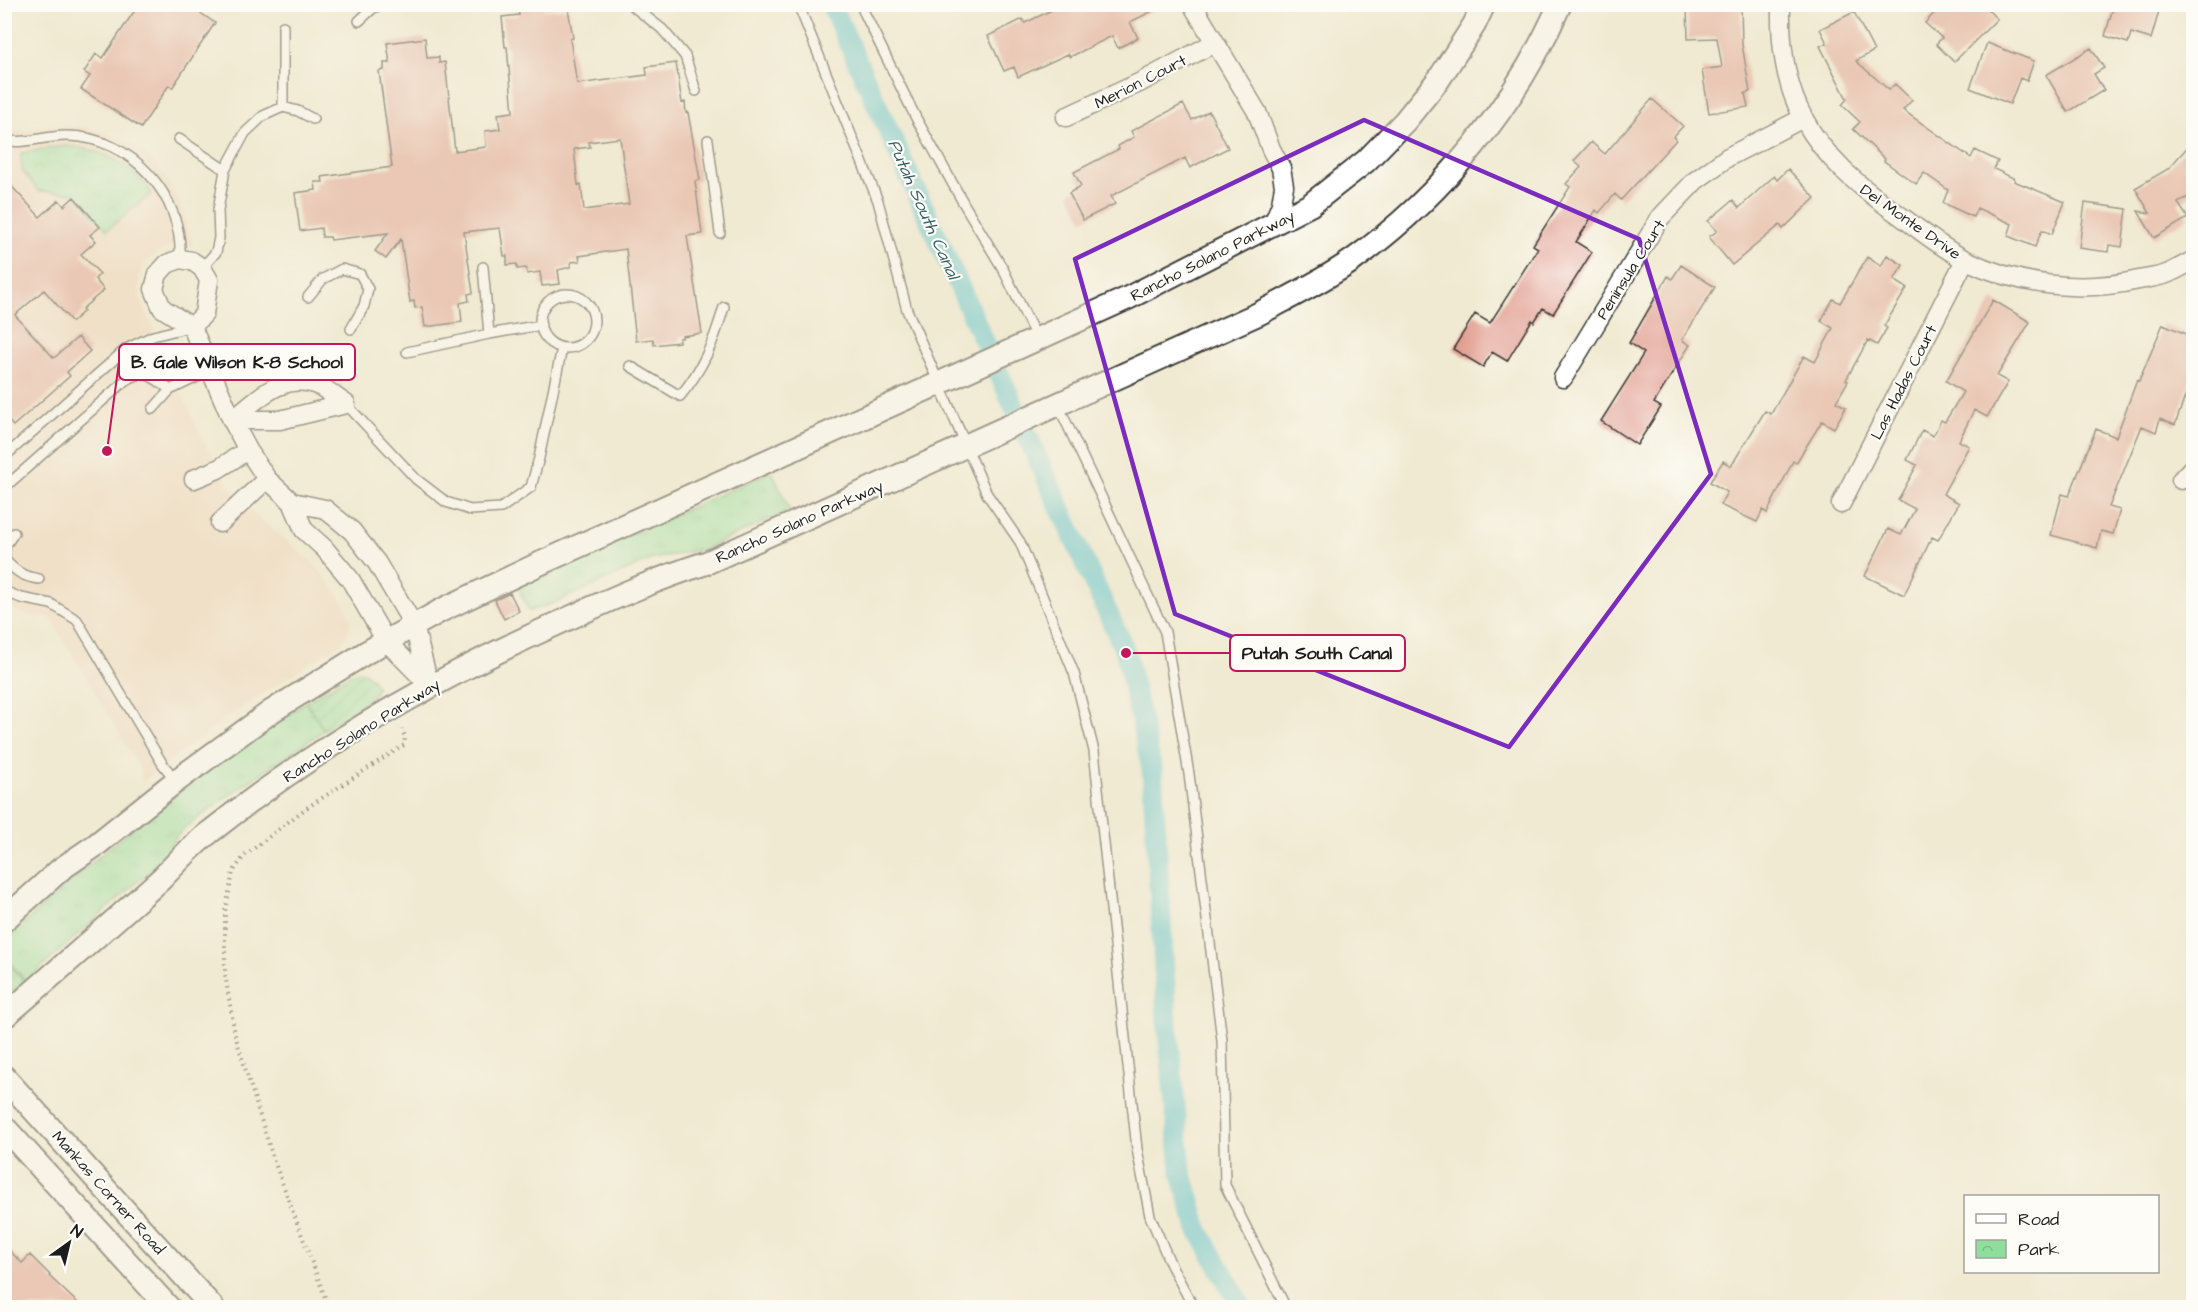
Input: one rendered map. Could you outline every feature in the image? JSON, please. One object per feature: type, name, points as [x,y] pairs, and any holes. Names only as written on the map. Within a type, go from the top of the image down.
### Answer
[{"type":"street","points":[[1192,4],[1257,112],[1270,149],[1281,168],[1284,186],[1281,204],[1273,224]]},
{"type":"street","name":"Rancho Solano Parkway","points":[[4,920],[61,869],[96,845],[176,781],[273,711],[386,641],[442,610],[1128,298],[1310,206],[1366,161],[1405,121],[1439,79],[1474,25],[1484,4]]},
{"type":"street","name":"Rancho Solano Parkway","points":[[4,1017],[162,878],[208,833],[326,750],[430,686],[499,650],[645,584],[706,563],[1258,314],[1307,288],[1352,260],[1397,224],[1442,181],[1482,136],[1534,56],[1560,4]]},
{"type":"street","name":"Del Monte Drive","points":[[1781,4],[1780,30],[1789,78],[1803,118],[1826,151],[1857,184],[1965,260],[2008,277],[2064,287],[2114,285],[2168,274],[2193,260]]},
{"type":"street","name":"Merion Court","points":[[1066,117],[1141,82],[1214,43]]},
{"type":"street","name":"Peninsula Court","points":[[1563,378],[1660,218],[1695,181],[1728,157],[1803,118]]},
{"type":"street","points":[[192,327],[204,314],[209,280],[202,268],[192,261],[180,258],[167,264],[158,274],[154,289],[162,308],[176,319],[192,327],[232,420],[267,479],[292,502],[304,530],[324,548],[350,579],[386,641],[430,686]]},
{"type":"street","name":"Las Hadas Court","points":[[1840,504],[1965,260]]},
{"type":"street","points":[[232,420],[267,390],[297,381],[321,387],[346,404]]},
{"type":"street","points":[[232,420],[280,420],[346,404]]},
{"type":"street","points":[[194,479],[218,469],[248,450]]},
{"type":"street","points":[[220,523],[267,479]]},
{"type":"street","points":[[292,502],[325,509],[352,531],[377,563],[414,626],[430,686]]},
{"type":"street","name":"Mankas Corner Road","points":[[4,1077],[213,1308]]},
{"type":"street","name":"Mankas Corner Road","points":[[4,1127],[169,1308]]},
{"type":"lane","points":[[359,21],[372,9],[382,4]]},
{"type":"lane","points":[[630,4],[662,29],[685,56],[696,91]]},
{"type":"lane","points":[[798,4],[878,201],[907,310],[948,379],[973,443],[987,494],[1020,542],[1074,673],[1094,751],[1137,1149],[1150,1216],[1171,1265],[1194,1308]]},
{"type":"lane","points":[[860,4],[916,118],[1003,269],[1028,343]]},
{"type":"lane","points":[[283,27],[283,107]]},
{"type":"lane","points":[[202,268],[216,252],[219,238],[218,210],[225,170],[245,133],[263,116],[283,107],[298,111],[313,119]]},
{"type":"lane","points":[[4,140],[18,142],[67,136],[102,142],[119,149],[135,160],[161,188],[178,231],[180,258]]},
{"type":"lane","points":[[179,140],[225,170]]},
{"type":"lane","points":[[708,140],[720,233]]},
{"type":"lane","points":[[483,267],[489,334]]},
{"type":"lane","points":[[308,297],[323,279],[342,269],[360,274],[368,289],[364,306],[351,329]]},
{"type":"lane","points":[[566,294],[575,296],[590,306],[594,315],[594,324],[587,340],[571,348],[562,348],[548,340],[541,325],[544,308],[557,296],[566,294]]},
{"type":"lane","points":[[630,366],[680,396],[689,386],[713,343],[724,307]]},
{"type":"lane","points":[[407,352],[541,325]]},
{"type":"lane","points":[[4,457],[126,349],[153,336],[192,327]]},
{"type":"lane","points":[[346,404],[416,479],[446,502],[470,510],[501,508],[531,487],[540,458],[562,348]]},
{"type":"lane","points":[[153,409],[170,390],[210,370]]},
{"type":"lane","points":[[4,488],[135,374],[155,378],[170,390]]},
{"type":"lane","points":[[1055,406],[1165,632],[1190,774],[1222,1040],[1225,1185],[1286,1308]]},
{"type":"lane","points":[[14,533],[5,546],[5,560],[16,572],[39,579]]},
{"type":"lane","points":[[4,591],[28,600],[51,603],[77,620],[162,763],[176,781]]},
{"type":"path","points":[[329,1308],[273,1158],[235,1035],[225,974],[225,912],[233,872],[244,856],[305,809],[404,745],[405,737],[402,729]]},
{"type":"highlighted area","points":[[1364,120],[1639,239],[1711,474],[1509,747],[1175,614],[1075,259]]},
{"type":"shaded area","points":[[52,126],[86,127],[124,140],[156,165],[169,182],[180,205],[193,246],[170,246],[155,254],[144,264],[139,277],[139,296],[203,441],[228,484],[253,513],[311,561],[346,606],[351,620],[348,634],[339,645],[227,717],[142,782],[140,769],[50,617],[22,614],[5,607],[4,128],[20,131]]},
{"type":"green space","points":[[65,146],[91,150],[114,159],[134,173],[152,193],[107,230],[74,193],[39,191],[22,171],[21,153]]},
{"type":"green space","points":[[772,471],[790,511],[704,549],[652,559],[552,604],[529,611],[517,585]]},
{"type":"green space","points":[[359,671],[370,677],[377,688],[370,701],[324,730],[306,702],[352,673]]},
{"type":"green space","points":[[306,702],[324,730],[181,831],[152,869],[26,981],[5,957],[4,941],[91,863],[153,812],[228,755]]},
{"type":"green space","points":[[4,959],[25,982],[5,999],[4,999]]},
{"type":"building","points":[[139,4],[187,4],[215,23],[172,88],[169,85],[141,128],[81,89],[90,76],[84,72],[96,54],[103,58]]},
{"type":"building","points":[[543,4],[544,9],[547,10],[568,8],[577,84],[647,75],[646,67],[676,63],[682,103],[685,102],[686,113],[688,112],[700,180],[695,181],[702,234],[687,236],[702,333],[682,336],[679,342],[654,345],[653,339],[636,341],[626,249],[579,256],[580,261],[571,262],[571,267],[558,270],[560,284],[542,286],[540,272],[527,274],[526,268],[517,269],[517,264],[507,265],[500,228],[464,232],[473,293],[468,294],[469,301],[460,303],[462,322],[425,327],[422,307],[415,308],[414,301],[410,302],[401,239],[386,259],[375,251],[388,233],[331,240],[330,237],[322,237],[321,228],[300,231],[295,193],[316,190],[315,182],[323,182],[322,177],[392,167],[379,71],[384,70],[384,63],[390,63],[387,43],[425,38],[427,58],[439,57],[439,63],[445,62],[455,151],[486,147],[485,131],[500,129],[498,114],[513,112],[502,17],[519,15],[518,7]],"holes":[[[620,138],[629,204],[584,210],[581,184],[578,185],[574,149],[590,147],[589,142]]]},
{"type":"building","points":[[1064,4],[1167,4],[1130,22],[1138,38],[1118,48],[1112,36],[1070,57],[1068,54],[1018,77],[1014,67],[1004,71],[988,36],[1023,19],[1025,23]]},
{"type":"building","points":[[1687,4],[1741,6],[1742,44],[1750,92],[1745,93],[1748,107],[1709,113],[1702,70],[1722,67],[1717,38],[1688,39]]},
{"type":"building","points":[[1943,4],[1982,4],[1997,19],[1954,62],[1936,44],[1942,38],[1925,23]]},
{"type":"building","points":[[2114,4],[2161,4],[2151,39],[2131,33],[2128,43],[2105,36]]},
{"type":"building","points":[[1854,12],[1874,51],[1856,61],[1889,90],[1895,84],[1912,100],[1903,110],[1971,158],[1975,150],[1998,161],[1994,169],[2015,179],[2014,181],[2065,202],[2052,234],[2042,230],[2035,247],[2008,236],[2012,224],[1977,208],[1973,217],[1943,203],[1948,190],[1924,173],[1916,184],[1884,161],[1885,159],[1853,129],[1860,122],[1842,105],[1847,99],[1820,46],[1827,43],[1820,29]]},
{"type":"building","points":[[1987,43],[2034,61],[2027,81],[2020,78],[2010,104],[1970,88]]},
{"type":"building","points":[[2091,48],[2104,68],[2094,74],[2104,90],[2068,112],[2046,75]]},
{"type":"building","points":[[1652,99],[1683,126],[1673,137],[1676,140],[1621,200],[1615,194],[1599,213],[1596,210],[1576,242],[1592,252],[1553,314],[1543,308],[1534,322],[1532,320],[1507,361],[1492,352],[1483,367],[1453,349],[1475,314],[1490,323],[1538,248],[1533,245],[1570,187],[1566,184],[1581,167],[1574,161],[1591,142],[1605,154]]},
{"type":"building","points":[[1183,104],[1192,120],[1209,111],[1228,148],[1190,168],[1185,158],[1111,196],[1115,204],[1083,220],[1069,193],[1081,186],[1074,172],[1119,149],[1118,146],[1134,137],[1131,131]]},
{"type":"building","points":[[2193,141],[2193,194],[2178,203],[2188,218],[2154,238],[2138,211],[2150,213],[2135,188],[2168,169]]},
{"type":"building","points":[[1788,169],[1815,198],[1783,229],[1780,225],[1732,265],[1709,237],[1717,231],[1708,221],[1733,200],[1739,208],[1774,176],[1777,180]]},
{"type":"building","points":[[4,178],[40,217],[59,200],[64,206],[74,197],[100,227],[90,235],[96,241],[81,254],[100,274],[95,279],[104,290],[82,309],[84,311],[72,322],[44,290],[15,315],[54,358],[78,337],[90,351],[67,372],[70,376],[13,426],[4,416]]},
{"type":"building","points":[[2085,203],[2127,209],[2122,247],[2109,245],[2108,252],[2079,248]]},
{"type":"building","points":[[1887,255],[1903,265],[1894,280],[1907,288],[1884,326],[1887,328],[1877,345],[1868,340],[1846,380],[1848,381],[1836,402],[1846,407],[1834,428],[1822,421],[1796,463],[1793,461],[1767,513],[1763,510],[1757,522],[1720,505],[1727,492],[1710,482],[1723,461],[1731,466],[1765,411],[1771,414],[1804,356],[1815,362],[1833,328],[1821,321],[1833,299],[1840,303],[1867,257],[1881,266]]},
{"type":"building","points":[[1681,265],[1715,287],[1682,340],[1690,345],[1654,403],[1661,407],[1637,445],[1601,421],[1644,353],[1629,343],[1668,276],[1672,279]]},
{"type":"building","points":[[1993,300],[2030,322],[1997,376],[2008,382],[1987,417],[1974,410],[1959,441],[1969,446],[1943,494],[1959,503],[1938,540],[1932,537],[1904,595],[1865,576],[1888,529],[1901,535],[1915,509],[1898,500],[1917,465],[1907,460],[1922,430],[1933,436],[1941,420],[1945,422],[1963,392],[1946,381]]},
{"type":"building","points":[[2163,324],[2193,337],[2189,353],[2193,355],[2193,374],[2175,425],[2160,419],[2156,432],[2142,426],[2109,507],[2120,510],[2113,534],[2101,531],[2097,548],[2051,535],[2062,494],[2069,496],[2096,429],[2116,437],[2137,380],[2139,381]]},
{"type":"building","points":[[510,593],[519,611],[504,619],[495,600]]},
{"type":"building","points":[[4,1245],[22,1263],[30,1255],[83,1308],[4,1308]]},
{"type":"waterway","name":"Putah South Canal","points":[[831,4],[1126,653],[1152,770],[1167,1020],[1181,1171],[1198,1229],[1242,1308]]},
{"type":"place","name":"B. Gale Wilson K-8 School","points":[[107,451]]},
{"type":"place","name":"Putah South Canal","points":[[1126,653]]}]
